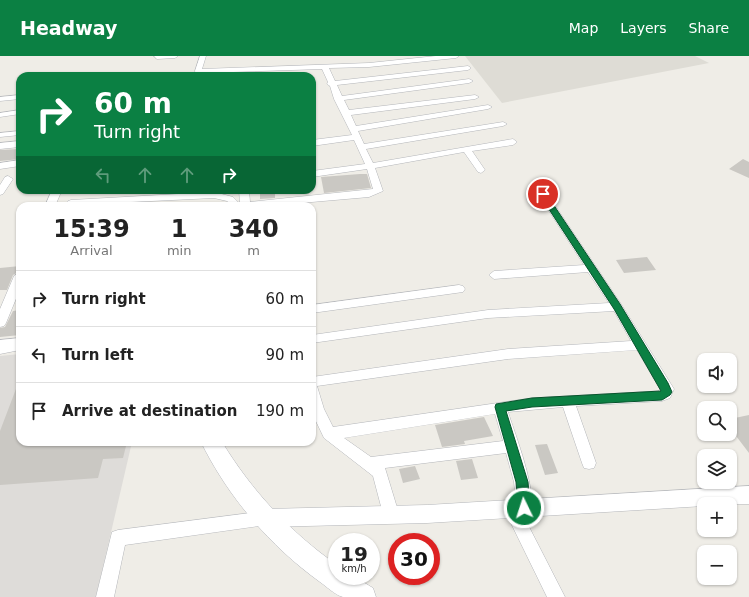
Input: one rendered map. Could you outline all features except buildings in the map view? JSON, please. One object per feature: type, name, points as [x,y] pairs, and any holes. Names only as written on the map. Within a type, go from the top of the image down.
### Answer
[{"type":"main road","points":[[0,347],[16,345]]},
{"type":"main road","points":[[213,446],[238,484],[266,518],[298,550],[364,597]]},
{"type":"street","points":[[157,57],[174,56]]},
{"type":"street","points":[[199,72],[203,56]]},
{"type":"street","points":[[247,72],[324,67],[369,66],[456,56]]},
{"type":"street","points":[[280,202],[378,191],[378,187],[370,166],[324,67]]},
{"type":"street","points":[[331,84],[468,68]]},
{"type":"street","points":[[338,99],[469,82]]},
{"type":"street","points":[[0,99],[16,97]]},
{"type":"street","points":[[345,113],[475,97]]},
{"type":"street","points":[[316,142],[488,107]]},
{"type":"street","points":[[0,115],[16,113]]},
{"type":"street","points":[[361,147],[503,124]]},
{"type":"street","points":[[0,135],[16,133]]},
{"type":"street","points":[[316,173],[370,166],[512,142]]},
{"type":"street","points":[[0,146],[16,144]]},
{"type":"street","points":[[466,149],[481,170]]},
{"type":"street","points":[[0,166],[16,164]]},
{"type":"street","points":[[0,192],[8,178]]},
{"type":"street","points":[[329,434],[532,402],[665,394],[667,392],[665,385],[617,307],[543,194]]},
{"type":"street","points":[[122,202],[214,195],[230,199],[235,202]]},
{"type":"street","points":[[494,275],[592,268]]},
{"type":"street","points":[[0,323],[16,285]]},
{"type":"street","points":[[316,308],[459,289]]},
{"type":"street","points":[[316,338],[488,314],[617,307]]},
{"type":"street","points":[[316,381],[508,354],[640,345]]},
{"type":"street","points":[[568,401],[589,463]]},
{"type":"street","points":[[316,402],[329,434],[379,472],[391,514]]},
{"type":"street","points":[[500,407],[522,482],[518,508],[556,597]]},
{"type":"street","points":[[369,464],[512,446]]},
{"type":"street","points":[[106,597],[118,538],[266,518],[518,508],[749,495]]},
{"type":"shaded area","points":[[465,56],[695,56],[709,63],[502,103]]},
{"type":"shaded area","points":[[16,354],[16,446],[131,446],[96,597],[0,597],[0,356]]},
{"type":"route","points":[[524,508],[522,482],[507,426],[500,407],[532,402],[662,396],[667,392],[665,385],[617,307],[543,194]]}]
